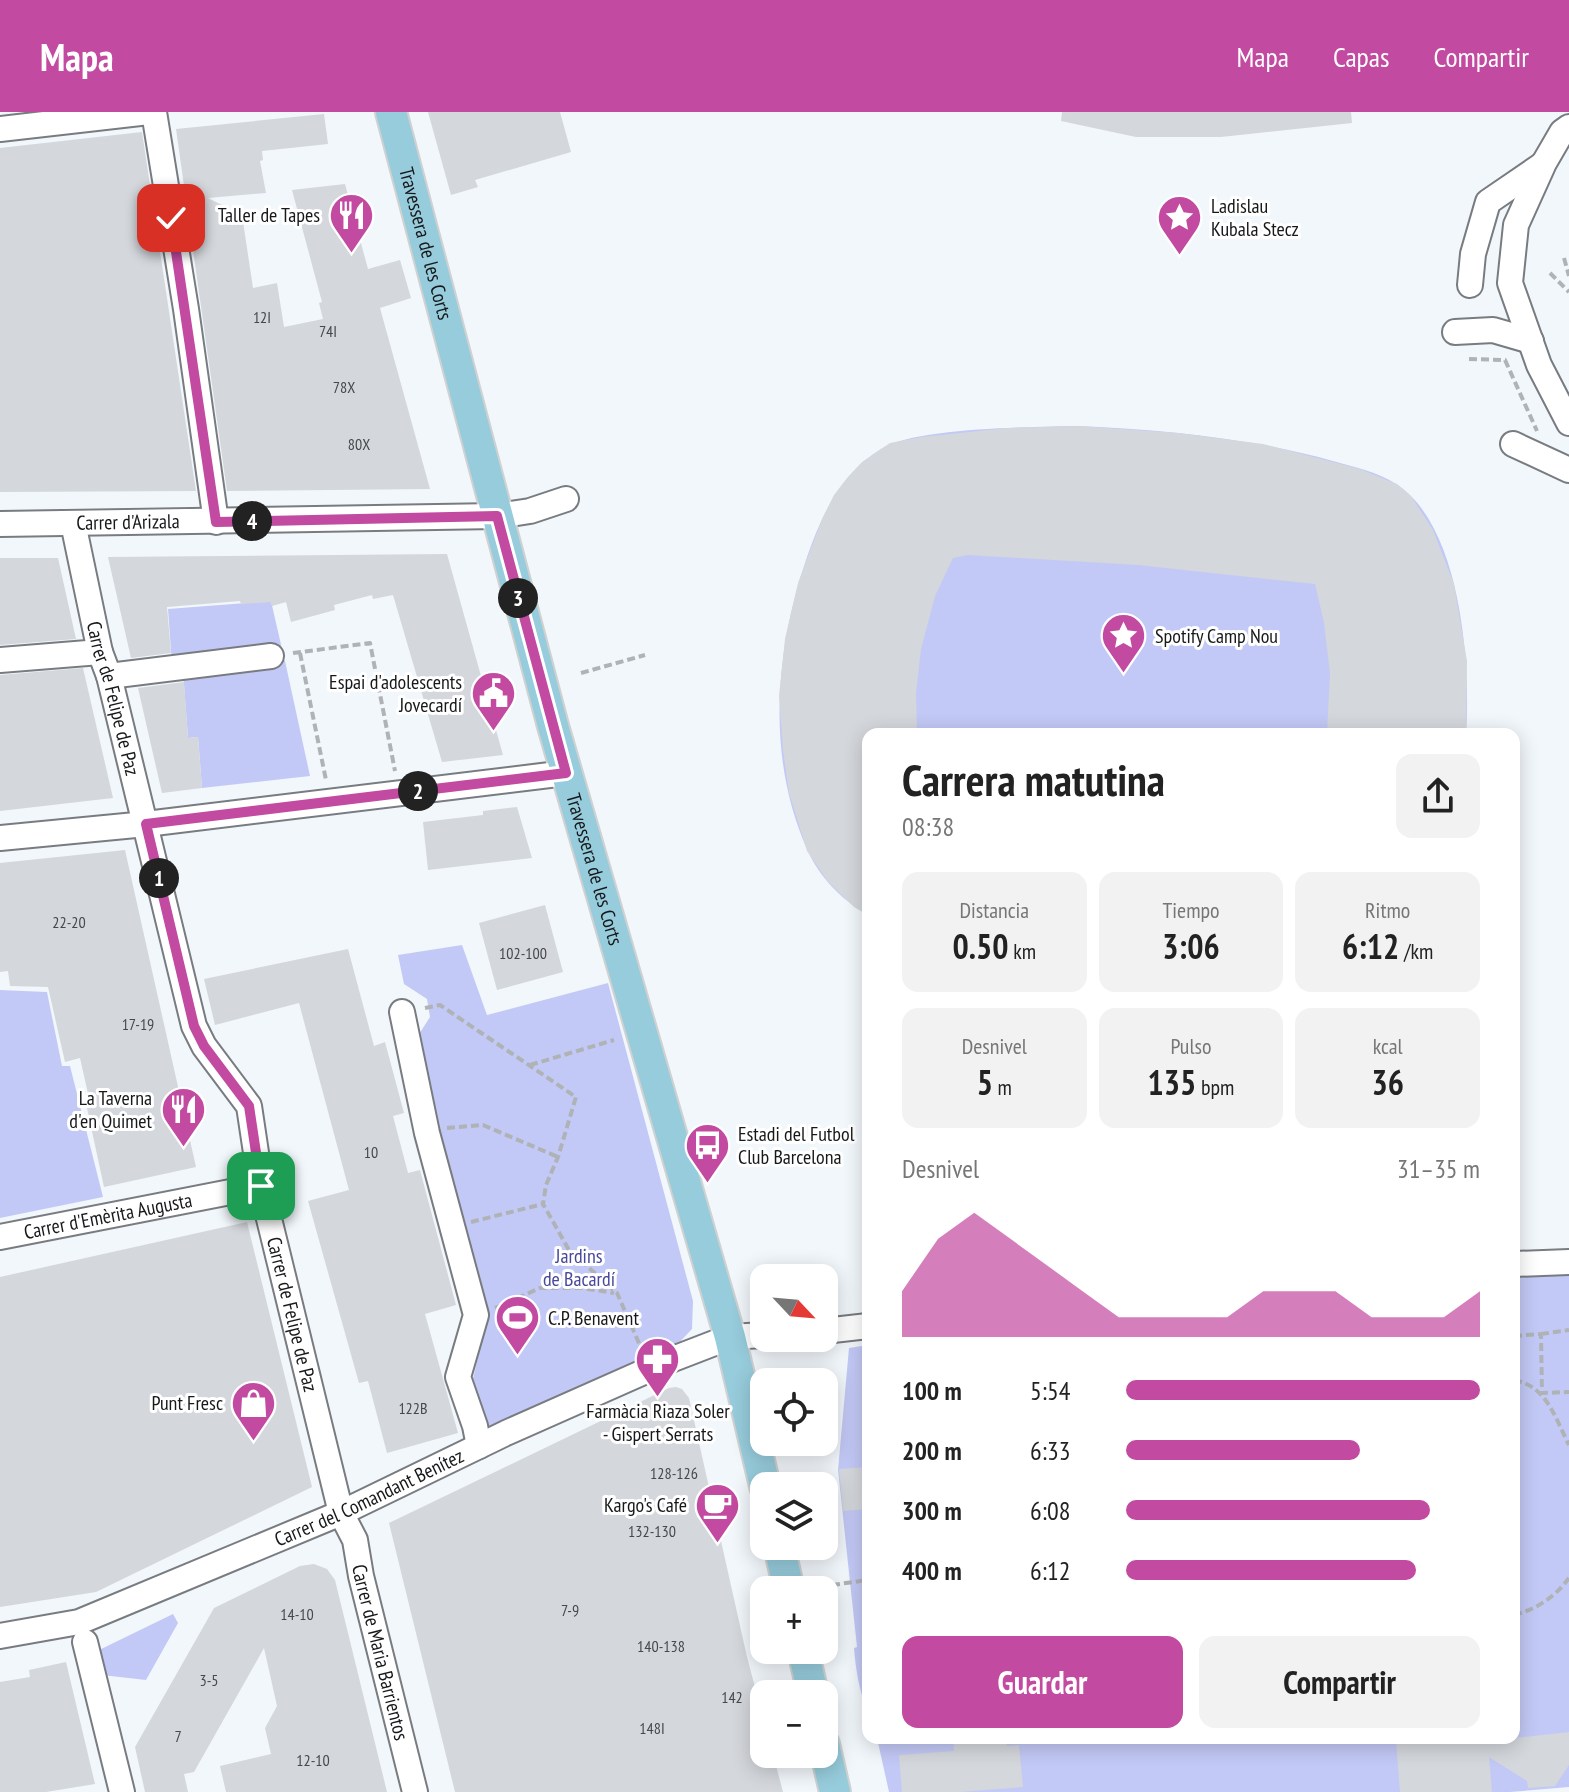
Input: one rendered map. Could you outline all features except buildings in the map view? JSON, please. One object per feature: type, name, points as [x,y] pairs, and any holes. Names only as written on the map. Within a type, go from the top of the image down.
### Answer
[{"type":"main road","name":"Travessera de les Corts","points":[[391,112],[566,773],[730,1337],[762,1472]]},
{"type":"main road","points":[[830,1768],[835,1792]]},
{"type":"street","points":[[0,129],[152,112],[186,309],[216,522]]},
{"type":"street","points":[[1563,124],[1516,225],[1510,283],[1539,365],[1569,423]]},
{"type":"street","points":[[1470,285],[1473,254],[1488,202],[1544,163]]},
{"type":"street","points":[[1455,332],[1493,330],[1531,341]]},
{"type":"street","points":[[1513,444],[1560,466]]},
{"type":"street","name":"Carrer d'Arizala","points":[[0,524],[497,516],[530,511],[566,499]]},
{"type":"street","name":"Carrer de Felipe de Paz","points":[[73,523],[100,652],[109,676],[194,1026],[204,1046],[249,1106],[261,1186],[341,1513]]},
{"type":"street","points":[[0,660],[100,652]]},
{"type":"street","points":[[109,676],[277,656]]},
{"type":"street","points":[[0,838],[146,824],[566,773]]},
{"type":"street","points":[[402,1012],[427,1133],[476,1315],[458,1377],[479,1446]]},
{"type":"street","name":"Carrer d'Emèrita Augusta","points":[[0,1237],[261,1186]]},
{"type":"street","points":[[1520,1264],[1569,1262]]},
{"type":"street","points":[[838,1329],[862,1327]]},
{"type":"street","name":"Carrer del Comandant Benítez","points":[[0,1636],[79,1622],[341,1513],[479,1446],[673,1359],[730,1337],[750,1336]]},
{"type":"street","name":"Carrer de Maria Barrientos","points":[[341,1513],[355,1540],[361,1576],[415,1792]]},
{"type":"street","points":[[85,1642],[122,1792]]},
{"type":"path","points":[[1564,258],[1569,276]]},
{"type":"path","points":[[1550,273],[1569,292]]},
{"type":"path","points":[[1469,359],[1505,360],[1560,466]]},
{"type":"path","points":[[277,656],[370,643],[395,774]]},
{"type":"path","points":[[300,652],[326,780]]},
{"type":"path","points":[[581,673],[645,655]]},
{"type":"path","points":[[402,1012],[440,1005],[576,1097],[546,1185],[543,1204],[569,1250],[617,1293],[644,1353]]},
{"type":"path","points":[[530,1065],[614,1040]]},
{"type":"path","points":[[442,1128],[483,1125],[558,1157]]},
{"type":"path","points":[[469,1222],[543,1204]]},
{"type":"path","points":[[492,1309],[540,1288],[582,1288],[617,1293]]},
{"type":"path","points":[[1520,1336],[1569,1330]]},
{"type":"path","points":[[1541,1334],[1542,1393],[1569,1445]]},
{"type":"path","points":[[1520,1381],[1542,1393],[1569,1392]]},
{"type":"path","points":[[1520,1613],[1540,1605],[1559,1591],[1569,1578]]},
{"type":"path","points":[[838,1584],[862,1581]]},
{"type":"green space","name":"Spotify Camp Nou","points":[[1079,426],[1239,441],[1357,468],[1396,484],[1418,504],[1435,531],[1448,563],[1463,635],[1466,728],[862,728],[862,911],[832,887],[812,859],[794,814],[785,778],[781,741],[782,666],[796,592],[819,526],[835,496],[867,459],[881,449],[920,436],[1006,428]]},
{"type":"green space","points":[[271,601],[282,649],[172,664],[168,609]]},
{"type":"green space","points":[[285,661],[310,776],[202,788],[198,737],[188,738],[183,672]]},
{"type":"green space","name":"Jardins de Bacardí","points":[[462,945],[487,1015],[608,983],[693,1301],[692,1329],[674,1348],[488,1432],[471,1387],[487,1319],[414,1042],[430,1017],[427,999],[404,984],[398,955]]},
{"type":"green space","points":[[0,990],[47,992],[62,1066],[70,1066],[103,1197],[0,1218]]},
{"type":"green space","points":[[1569,1275],[1569,1787],[1510,1792],[889,1792],[878,1744],[1520,1744],[1520,1276]]},
{"type":"green space","points":[[862,1346],[862,1695],[854,1648],[857,1647],[838,1470],[849,1348]]},
{"type":"green space","points":[[173,1614],[178,1623],[146,1680],[102,1675],[95,1652]]},
{"type":"place","name":"Taller de Tapes","points":[[351,254]]},
{"type":"place","name":"Ladislau Kubala Stecz","points":[[1180,257]]},
{"type":"place","name":"Spotify Camp Nou","points":[[1124,675]]},
{"type":"place","name":"Espai d'adolescents Jovecardí","points":[[493,732]]},
{"type":"place","name":"La Taverna d'en Quimet","points":[[183,1148]]},
{"type":"place","name":"Estadi del Futbol Club Barcelona","points":[[707,1184]]},
{"type":"place","name":"C.P. Benavent","points":[[517,1357]]},
{"type":"place","name":"Farmàcia Riaza Soler - Gispert Serrats","points":[[658,1398]]},
{"type":"place","name":"Punt Fresc","points":[[254,1442]]},
{"type":"place","name":"Kargo's Café","points":[[718,1544]]},
{"type":"route","points":[[171,218],[216,522],[497,516],[566,773],[146,824],[194,1026],[204,1046],[249,1106],[261,1186]]}]
